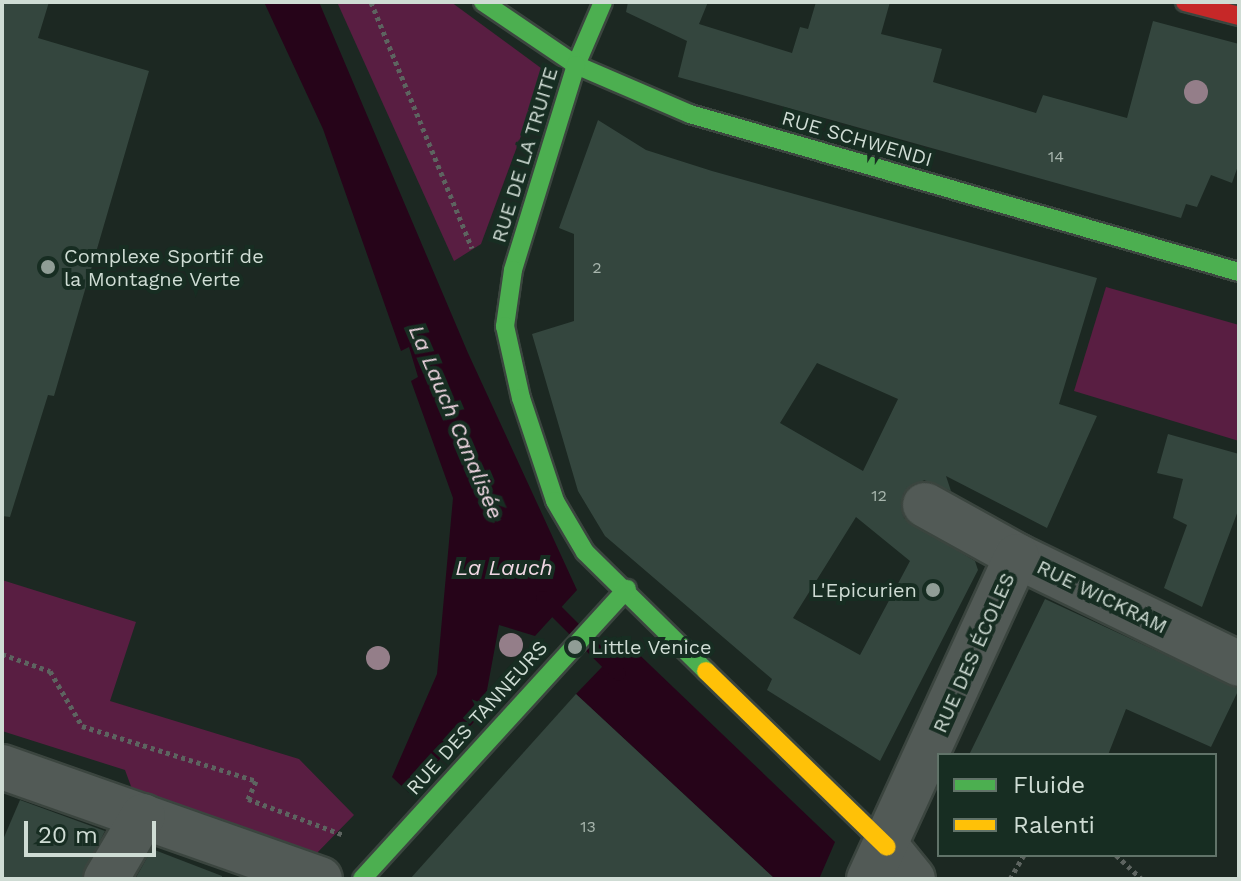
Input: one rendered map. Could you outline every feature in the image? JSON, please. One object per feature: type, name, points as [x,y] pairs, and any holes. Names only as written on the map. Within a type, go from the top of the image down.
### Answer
[{"type":"street","name":"RUE SCHWENDI","points":[[483,2],[576,65],[690,114],[1239,272]]},
{"type":"street","name":"RUE DE LA TRUITE","points":[[603,2],[576,65],[513,270],[505,326],[521,398],[555,501],[585,552],[627,589]]},
{"type":"street","points":[[1185,2],[1239,16]]},
{"type":"street","name":"RUE WICKRAM","points":[[925,505],[1017,556],[1239,664]]},
{"type":"street","name":"RUE DES ÉCOLES","points":[[886,868],[1017,556]]},
{"type":"street","points":[[627,589],[886,868]]},
{"type":"street","name":"RUE DES TANNEURS","points":[[362,879],[627,589]]},
{"type":"street","points":[[2,767],[320,879]]},
{"type":"street","points":[[106,879],[143,816]]},
{"type":"path","points":[[371,2],[474,253]]},
{"type":"path","points":[[2,654],[50,671],[82,726],[256,781],[248,799],[309,819],[383,853]]},
{"type":"path","points":[[1010,879],[1023,857]]},
{"type":"path","points":[[1118,857],[1142,879]]},
{"type":"shaded area","points":[[337,2],[451,2],[545,71],[481,244],[454,261]]},
{"type":"shaded area","points":[[1106,287],[1239,325],[1239,441],[1074,391]]},
{"type":"shaded area","points":[[2,580],[136,622],[110,701],[299,759],[354,815],[315,855],[152,799],[132,789],[125,770],[2,731]]},
{"type":"water","name":"La Lauch","points":[[264,2],[319,2],[468,353],[577,590],[535,636],[499,625],[483,712],[409,793],[392,777],[437,674],[453,498],[411,381],[418,377],[409,347],[401,351],[323,129]]},
{"type":"water","points":[[626,642],[835,842],[819,879],[775,879],[576,694]]},
{"type":"building","name":"Complexe Sportif de la Montagne Verte","points":[[2,2],[49,2],[38,38],[149,71],[54,396],[48,395],[10,517],[2,516]]},
{"type":"building","points":[[628,2],[708,2],[699,24],[792,53],[800,27],[808,29],[816,2],[890,2],[881,34],[942,49],[933,82],[1036,113],[1043,95],[1127,118],[1153,21],[1239,44],[1239,163],[1232,183],[1211,175],[1197,207],[1186,204],[1181,218],[678,77],[687,41],[626,12]]},
{"type":"building","points":[[598,120],[646,150],[712,171],[1097,278],[1059,404],[1097,416],[1047,528],[946,476],[951,491],[924,480],[903,494],[904,518],[975,561],[978,570],[880,761],[767,690],[772,679],[605,536],[578,491],[532,334],[574,321],[574,234],[559,228]],"holes":[[[817,363],[898,399],[863,471],[780,423]],[[856,517],[910,561],[860,655],[793,618]]]},
{"type":"building","points":[[1168,434],[1239,454],[1239,508],[1202,607],[1164,588],[1187,525],[1173,518],[1183,479],[1157,473]]},
{"type":"building","points":[[1045,599],[1239,689],[1211,747],[1126,709],[1109,753],[970,753]]},
{"type":"building","points":[[576,694],[775,879],[410,879]]},
{"type":"building","points":[[20,800],[105,831],[81,879],[2,879],[2,842]]},
{"type":"building","points":[[152,849],[222,876],[222,879],[135,879]]},
{"type":"waterway","name":"La Lauch Canalisée","points":[[543,598],[619,674]]},
{"type":"traffic: fast","points":[[483,2],[576,65],[690,114],[1239,272]]},
{"type":"traffic: fast","points":[[603,2],[576,65],[513,270],[505,326],[521,398],[555,501],[585,552],[706,671]]},
{"type":"traffic: fast","points":[[362,879],[627,589]]},
{"type":"traffic: slow","points":[[706,671],[887,847]]},
{"type":"traffic: jam","points":[[1185,2],[1239,16]]},
{"type":"place","name":"Complexe Sportif de la Montagne Verte","points":[[48,267]]},
{"type":"place","name":"L'Epicurien","points":[[933,590]]},
{"type":"place","name":"Little Venice","points":[[575,647]]}]
